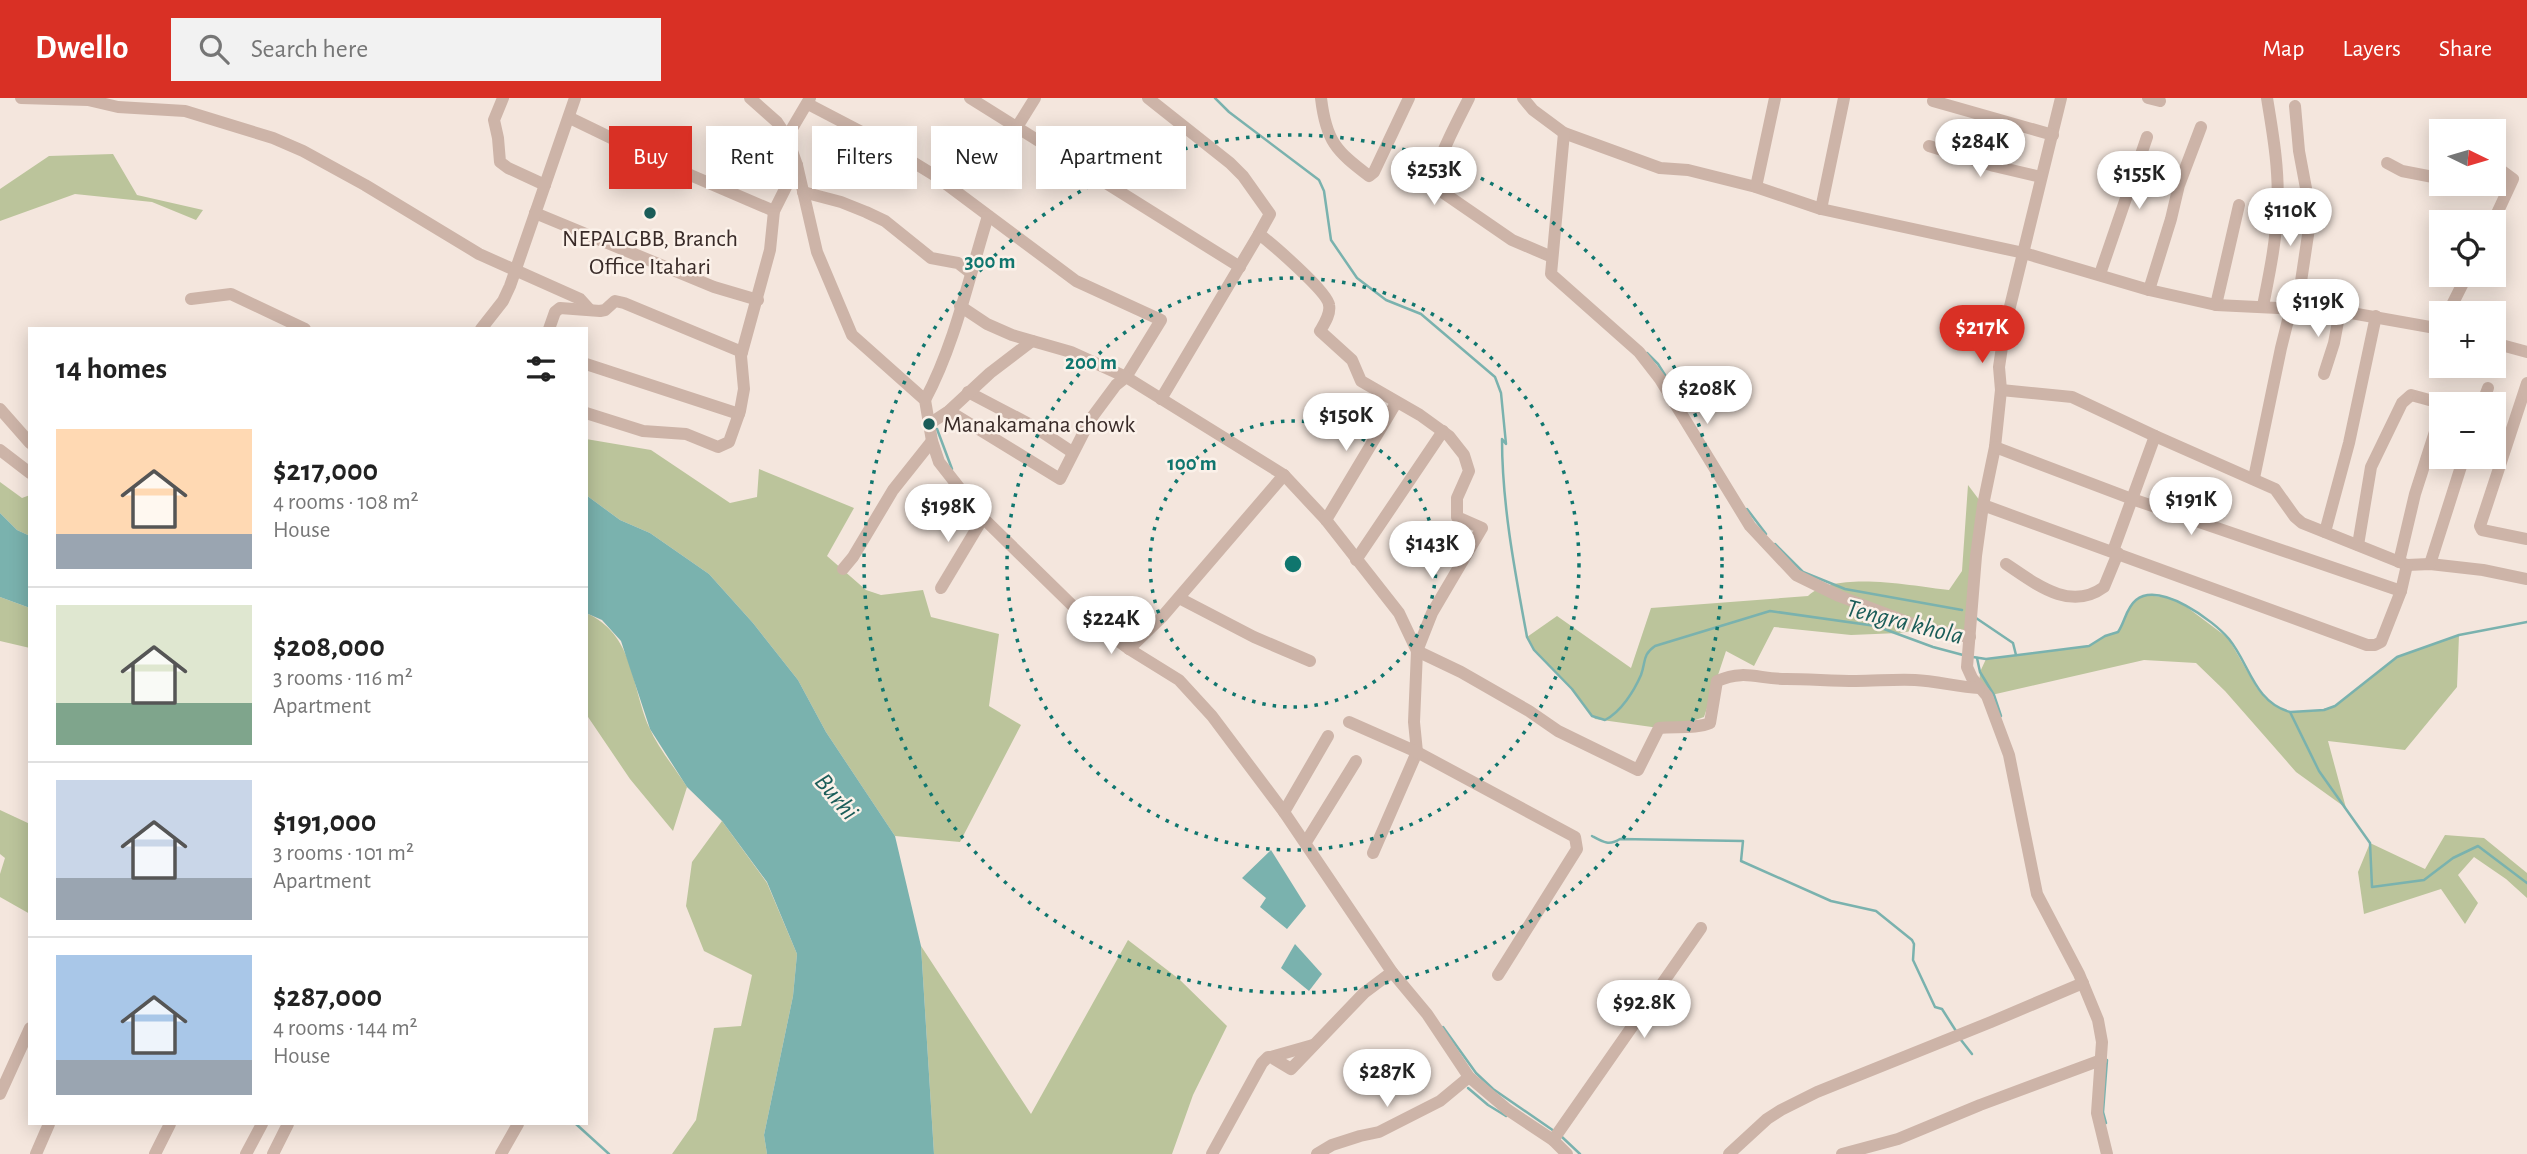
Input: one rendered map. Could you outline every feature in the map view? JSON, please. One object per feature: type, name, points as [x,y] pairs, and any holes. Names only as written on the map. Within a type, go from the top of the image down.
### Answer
[{"type":"street","points":[[21,98],[88,100],[118,107],[161,103],[262,135],[303,151],[455,240],[580,299],[590,310]]},
{"type":"street","points":[[503,98],[494,120],[500,162],[545,186]]},
{"type":"street","points":[[483,327],[503,301],[575,98]]},
{"type":"street","points":[[750,98],[780,126]]},
{"type":"street","points":[[970,98],[1015,126]]},
{"type":"street","points":[[1018,126],[1035,98]]},
{"type":"street","points":[[1148,98],[1243,176],[1270,214],[1161,399]]},
{"type":"street","points":[[1321,98],[1325,124],[1337,150],[1369,176],[1374,172],[1409,98]]},
{"type":"street","points":[[1469,98],[1440,158],[1432,181],[1435,187],[1512,240],[1552,257]]},
{"type":"street","points":[[1523,98],[1533,110],[1564,133],[1660,167],[1689,170],[1756,187],[1821,209],[2024,253],[2149,290],[2216,304],[2340,311],[2429,326]]},
{"type":"street","points":[[1756,187],[1775,98]]},
{"type":"street","points":[[2061,98],[2005,327],[1999,367],[2001,390],[1995,447],[1983,505],[1967,667],[1987,696],[2008,755],[2037,894],[2083,983],[2098,1020],[2102,1042],[2097,1113],[2107,1154]]},
{"type":"street","points":[[2263,306],[2272,262],[2278,209],[2267,98]]},
{"type":"street","points":[[1821,209],[1840,99]]},
{"type":"street","points":[[794,126],[809,101],[923,168],[1076,281],[1161,320],[1126,377],[1098,408],[1072,452],[1060,479],[949,411]]},
{"type":"street","points":[[1933,101],[2053,135]]},
{"type":"street","points":[[2254,478],[2281,348],[2294,308],[2311,215],[2299,151],[2295,106]]},
{"type":"street","points":[[570,118],[667,165],[774,211]]},
{"type":"street","points":[[2149,290],[2179,185],[2201,127]]},
{"type":"street","points":[[1022,130],[1240,267]]},
{"type":"street","points":[[1564,133],[1551,274],[1639,352],[1660,379],[1750,526],[1796,575],[1866,607],[1926,629],[1970,637]]},
{"type":"street","points":[[2100,274],[2147,137]]},
{"type":"street","points":[[1929,146],[2041,177]]},
{"type":"street","points":[[2387,163],[2402,171],[2429,176]]},
{"type":"street","points":[[798,170],[817,252],[852,335],[925,401]]},
{"type":"street","points":[[2506,173],[2513,179],[2506,194]]},
{"type":"street","points":[[588,414],[643,431],[678,432],[721,448],[729,442],[744,389],[743,352],[770,250],[774,211],[785,189]]},
{"type":"street","points":[[803,192],[841,202],[885,221],[931,258],[958,263],[971,272]]},
{"type":"street","points":[[2216,304],[2239,205]]},
{"type":"street","points":[[535,213],[714,287],[758,300]]},
{"type":"street","points":[[988,216],[960,306],[925,401],[932,441],[939,462],[983,518],[1079,612],[1129,649],[1179,680],[1212,716],[1284,811],[1392,972],[1427,1014],[1469,1077],[1508,1110],[1556,1136],[1567,1154]]},
{"type":"street","points":[[1259,234],[1323,293],[1329,304],[1327,317],[1320,331],[1352,360],[1361,381],[1450,436],[1464,456],[1469,471],[1457,498],[1457,517],[1482,528],[1432,613],[1418,651],[1414,722],[1417,752],[1373,853]]},
{"type":"street","points":[[191,299],[231,293],[301,327]]},
{"type":"street","points":[[549,327],[555,312],[560,308],[605,310],[615,301],[743,352]]},
{"type":"street","points":[[960,306],[987,324],[1071,352],[1126,377],[1284,475],[1326,520],[1399,612],[1418,651],[1461,672],[1558,731],[1638,770],[1659,728],[1681,725],[1701,727],[1710,723],[1717,681],[1734,674],[1783,679],[1910,680],[1979,688]]},
{"type":"street","points":[[2324,374],[2340,311]]},
{"type":"street","points":[[2325,533],[2349,443],[2376,316]]},
{"type":"street","points":[[929,424],[949,411],[1032,341]]},
{"type":"street","points":[[2506,346],[2527,352]]},
{"type":"street","points":[[588,365],[739,414]]},
{"type":"street","points":[[2527,383],[2480,526],[2491,534],[2527,539]]},
{"type":"street","points":[[2486,392],[2488,388]]},
{"type":"street","points":[[2001,390],[2072,397],[2254,478],[2281,494],[2295,517],[2325,533],[2403,563],[2501,573],[2527,579]]},
{"type":"street","points":[[968,393],[1033,426],[1072,452]]},
{"type":"street","points":[[2358,545],[2371,467],[2402,403],[2411,395],[2429,400]]},
{"type":"street","points":[[1326,520],[1396,403]]},
{"type":"street","points":[[0,409],[28,441]]},
{"type":"street","points":[[1356,560],[1443,431]]},
{"type":"street","points":[[2006,564],[2041,588],[2071,598],[2083,598],[2105,587],[2155,436]]},
{"type":"street","points":[[843,569],[893,490],[932,441]]},
{"type":"street","points":[[1995,447],[2132,499],[2401,591]]},
{"type":"street","points":[[1983,505],[2367,645],[2375,645],[2381,642],[2401,591],[2414,494],[2429,449]]},
{"type":"street","points":[[0,450],[28,471]]},
{"type":"street","points":[[2430,564],[2460,469]]},
{"type":"street","points":[[1129,649],[1179,598],[1284,475]]},
{"type":"street","points":[[941,588],[983,518]]},
{"type":"street","points":[[1179,598],[1254,637],[1310,662]]},
{"type":"street","points":[[1349,722],[1417,752],[1575,837],[1577,849],[1498,975]]},
{"type":"street","points":[[1284,811],[1328,736]]},
{"type":"street","points":[[1306,842],[1356,761]]},
{"type":"street","points":[[1556,1136],[1701,929]]},
{"type":"street","points":[[1212,1154],[1262,1063],[1271,1057],[1291,1069],[1364,993],[1392,972]]},
{"type":"street","points":[[1729,1154],[1767,1119],[1781,1110],[1830,1087],[2083,983]]},
{"type":"street","points":[[0,1094],[28,1032]]},
{"type":"street","points":[[1842,1154],[1898,1139],[2101,1060]]},
{"type":"street","points":[[1317,1154],[1351,1139],[1379,1132],[1440,1101],[1469,1077]]},
{"type":"street","points":[[36,1154],[49,1125]]},
{"type":"street","points":[[155,1154],[170,1125]]},
{"type":"street","points":[[246,1154],[261,1125]]},
{"type":"street","points":[[273,1154],[288,1125]]},
{"type":"street","points":[[501,1154],[517,1125]]},
{"type":"green space","points":[[113,154],[137,195],[203,210],[196,220],[152,202],[75,194],[0,221],[0,189],[49,156]]},
{"type":"green space","points":[[588,439],[651,450],[730,503],[757,497],[759,469],[854,508],[827,556],[866,590],[881,595],[923,590],[931,617],[999,634],[989,706],[1021,725],[960,842],[895,836],[826,732],[798,680],[753,623],[709,574],[650,533],[620,520],[588,496]]},
{"type":"green space","points":[[0,482],[22,498],[28,496],[28,535],[17,530],[0,513]]},
{"type":"green space","points":[[1968,485],[1983,505],[1970,637],[1926,629],[1851,635],[1774,627],[1754,666],[1726,651],[1704,717],[1681,725],[1659,728],[1595,719],[1572,689],[1534,650],[1527,637],[1557,616],[1631,668],[1651,608],[1808,596],[1820,588],[1855,582],[1895,583],[1949,590],[1962,571]]},
{"type":"green space","points":[[2145,595],[2171,598],[2180,602],[2228,638],[2265,698],[2290,712],[2311,712],[2335,706],[2397,657],[2459,635],[2457,687],[2405,750],[2328,741],[2346,808],[2296,772],[2225,691],[2196,663],[2144,660],[1987,696],[1979,688],[1980,672],[1986,659],[2089,646],[2118,632],[2132,603]]},
{"type":"green space","points":[[0,597],[28,607],[28,648],[0,641]]},
{"type":"green space","points":[[588,614],[602,622],[622,647],[649,727],[687,787],[673,831],[630,779],[588,717]]},
{"type":"green space","points":[[0,810],[28,823],[28,913],[0,897],[0,874],[5,858],[0,854]]},
{"type":"green space","points":[[722,821],[767,883],[797,954],[793,996],[764,1135],[767,1154],[672,1154],[696,1120],[714,1028],[741,1026],[752,975],[704,951],[686,906],[692,862]]},
{"type":"green space","points":[[2445,835],[2484,838],[2527,873],[2527,898],[2506,879],[2474,857],[2458,875],[2478,903],[2465,924],[2441,889],[2364,914],[2358,872],[2370,843],[2425,869]]},
{"type":"green space","points":[[1128,940],[1179,979],[1227,1026],[1193,1095],[1172,1154],[934,1154],[921,946],[1031,1114]]},
{"type":"water","name":"Burhi","points":[[588,496],[620,520],[650,533],[709,574],[753,623],[798,680],[826,732],[895,836],[921,946],[934,1154],[767,1154],[764,1135],[793,996],[797,954],[767,882],[722,821],[687,787],[650,729],[621,641],[602,620],[588,614]]},
{"type":"water","points":[[0,513],[17,530],[28,535],[28,607],[0,597]]},
{"type":"water","points":[[1271,850],[1306,906],[1287,929],[1260,907],[1266,898],[1242,878]]},
{"type":"water","points":[[1295,944],[1322,974],[1309,991],[1281,968]]},
{"type":"waterway","name":"Tengra khola","points":[[1215,98],[1229,112],[1319,180],[1324,191],[1331,240],[1357,278],[1386,300],[1421,314],[1495,377],[1501,393],[1506,444],[1502,439],[1507,514],[1527,637],[1534,650],[1572,689],[1592,716],[1605,720],[1622,706],[1638,681],[1646,656],[1655,646],[1770,611],[1876,626],[1963,655]]},
{"type":"waterway","points":[[1647,353],[1665,375]]},
{"type":"waterway","points":[[937,429],[952,469]]},
{"type":"waterway","points":[[1747,509],[1766,534]]},
{"type":"waterway","points":[[1775,544],[1803,572],[1845,589],[1962,610]]},
{"type":"waterway","name":"Tengra khola","points":[[1973,657],[1986,659],[2089,646],[2118,632],[2136,600],[2146,595],[2172,599],[2222,631],[2236,649],[2260,691],[2268,700],[2290,712],[2319,771],[2370,843],[2372,887],[2424,880],[2453,858],[2478,846],[2527,883]]},
{"type":"waterway","points":[[1976,618],[2013,643],[2016,655]]},
{"type":"waterway","points":[[2291,712],[2324,710],[2335,706],[2397,657],[2459,635],[2527,622]]},
{"type":"waterway","points":[[1977,658],[1980,672],[1994,695],[2001,716]]},
{"type":"waterway","points":[[1592,836],[1609,843],[1620,839],[1743,841],[1741,861],[1831,901],[1876,911],[1912,940],[1913,960],[1935,1007],[1942,1009],[1956,1031]]},
{"type":"waterway","points":[[1443,1027],[1476,1073],[1493,1089],[1554,1131]]},
{"type":"waterway","points":[[1961,1040],[1972,1054]]},
{"type":"waterway","points":[[2106,1123],[2103,1112],[2107,1060]]},
{"type":"waterway","points":[[1468,1088],[1506,1116]]},
{"type":"waterway","points":[[577,1125],[609,1154]]},
{"type":"waterway","points":[[1562,1137],[1580,1154]]},
{"type":"place","name":"NEPALGBB, Branch Office Itahari","points":[[650,213]]},
{"type":"place","name":"Manakamana chowk","points":[[929,424]]}]
